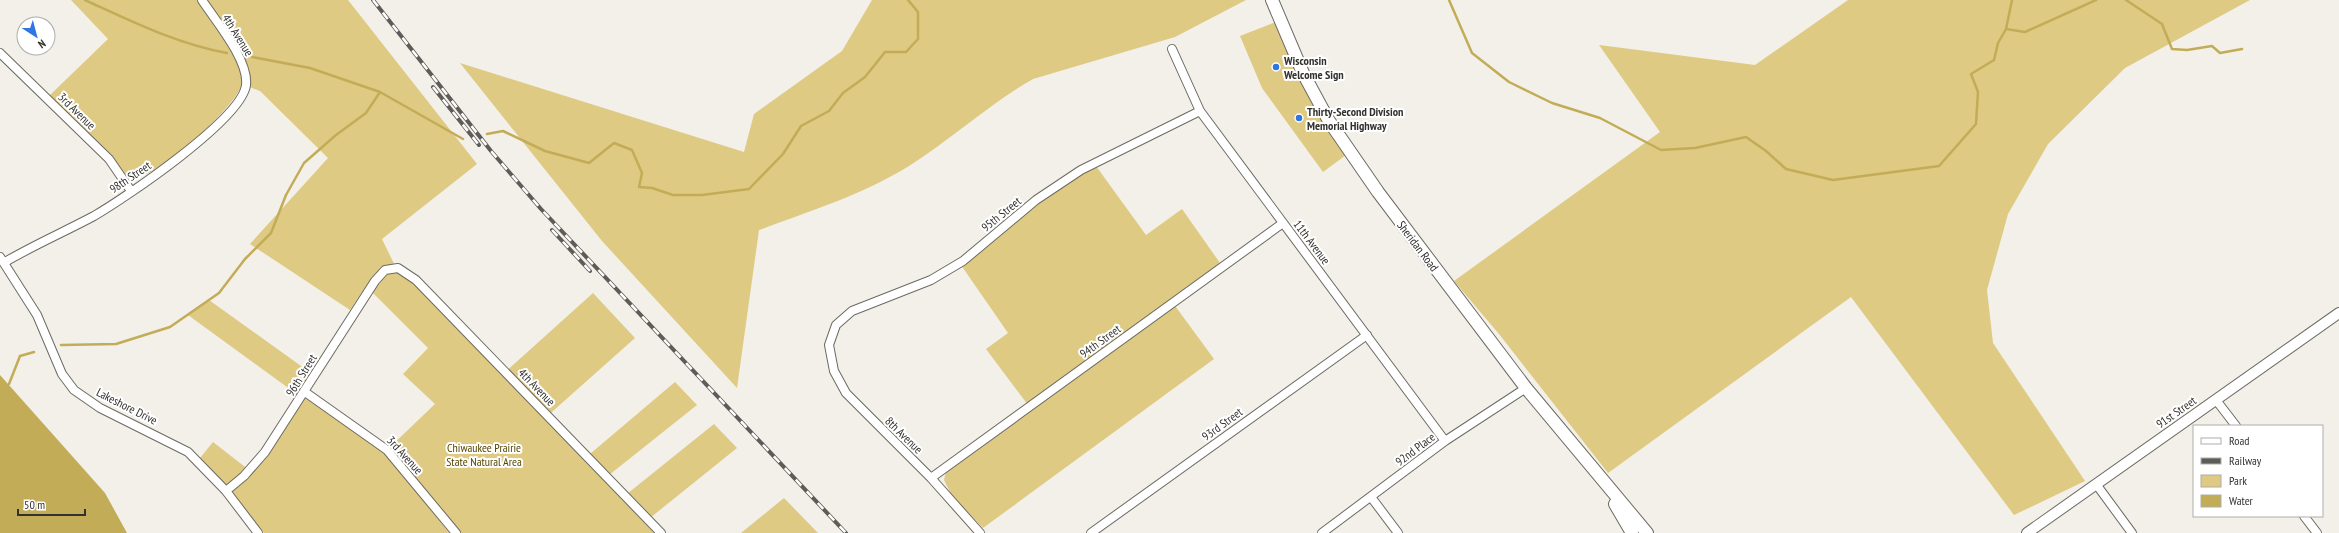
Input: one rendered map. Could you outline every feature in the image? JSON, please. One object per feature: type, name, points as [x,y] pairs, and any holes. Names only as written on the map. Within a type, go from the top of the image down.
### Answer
[{"type":"main road","name":"Sheridan Road","points":[[1272,0],[1303,73],[1328,121],[1378,192],[1526,388],[1647,533]]},
{"type":"main road","name":"Sheridan Road","points":[[1596,472],[1632,533]]},
{"type":"street","name":"4th Avenue","points":[[202,0],[242,62],[246,86]]},
{"type":"street","name":"11th Avenue","points":[[1172,49],[1200,111],[1445,441]]},
{"type":"street","name":"3rd Avenue","points":[[0,53],[109,159],[131,191]]},
{"type":"street","name":"98th Street","points":[[2,260],[93,216],[168,166],[211,130],[235,106],[246,86]]},
{"type":"street","name":"95th Street","points":[[829,345],[836,325],[852,311],[931,280],[963,261],[1036,200],[1081,170],[1200,111]]},
{"type":"street","name":"94th Street","points":[[931,478],[1283,223]]},
{"type":"street","name":"Lakeshore Drive","points":[[2,260],[37,315],[62,374],[74,390],[100,408],[188,452],[226,491],[258,533]]},
{"type":"street","name":"4th Avenue","points":[[390,268],[402,269],[416,280],[661,533]]},
{"type":"street","name":"96th Street","points":[[226,491],[244,476],[265,452],[305,392],[362,297],[382,273],[390,268]]},
{"type":"street","name":"91st Street","points":[[2027,533],[2339,313]]},
{"type":"street","name":"93rd Street","points":[[1091,533],[1367,335]]},
{"type":"street","name":"8th Avenue","points":[[829,345],[834,371],[846,393],[931,478],[980,533]]},
{"type":"street","name":"92nd Place","points":[[1322,533],[1445,441],[1526,388]]},
{"type":"street","name":"3rd Avenue","points":[[305,392],[387,450],[456,533]]},
{"type":"street","points":[[2216,400],[2235,425]]},
{"type":"street","points":[[2096,484],[2132,533]]},
{"type":"street","points":[[1372,497],[1398,533]]},
{"type":"street","points":[[2305,517],[2317,533]]},
{"type":"green space","name":"Chiwaukee Prairie State Natural Area","points":[[71,0],[348,0],[477,164],[382,239],[398,272],[413,282],[502,375],[593,293],[635,338],[544,419],[584,459],[675,382],[697,405],[604,479],[622,498],[714,424],[737,448],[645,522],[655,533],[460,533],[387,450],[435,404],[403,374],[428,348],[366,286],[350,310],[250,244],[328,158],[260,91],[242,84],[226,109],[179,153],[148,174],[136,178],[125,174],[111,156],[49,96],[108,39]]},
{"type":"green space","points":[[872,0],[1246,0],[1175,37],[1033,79],[1001,99],[925,156],[873,186],[836,202],[759,230],[737,388],[602,241],[460,63],[744,152],[754,114],[842,51]]},
{"type":"green space","points":[[1848,0],[2250,0],[2125,68],[2048,144],[2008,214],[1987,290],[1993,343],[2085,481],[2014,515],[1851,297],[1608,473],[1499,334],[1454,281],[1660,132],[1599,45],[1755,65]]},
{"type":"green space","points":[[1276,22],[1346,155],[1323,172],[1262,88],[1240,36]]},
{"type":"green space","points":[[1096,166],[1146,235],[1182,209],[1220,263],[1170,299],[1214,359],[983,528],[952,496],[944,480],[946,471],[1031,409],[986,349],[1008,333],[961,265],[1049,195]]},
{"type":"green space","points":[[209,300],[315,376],[309,395],[379,443],[449,533],[264,533],[200,458],[213,442],[249,470],[298,395],[188,315]]},
{"type":"green space","points":[[784,498],[818,533],[741,533]]},
{"type":"water","points":[[0,375],[105,493],[127,533],[0,533]]},
{"type":"waterway","points":[[85,0],[172,38],[227,53]]},
{"type":"waterway","points":[[487,134],[503,131],[545,151],[589,163],[614,143],[632,150],[642,173],[639,187],[652,188],[673,195],[702,195],[749,189],[783,154],[801,126],[829,111],[843,93],[865,77],[885,52],[906,52],[918,39],[918,12],[908,0]]},
{"type":"waterway","points":[[1449,0],[1472,53],[1509,82],[1552,103],[1600,118],[1661,150],[1695,148],[1746,137],[1766,151],[1786,169],[1833,180],[1939,166],[1976,124],[1978,92],[1971,74],[1994,60],[1998,43],[2006,29],[2012,0]]},
{"type":"waterway","points":[[2006,29],[2025,32],[2096,0]]},
{"type":"waterway","points":[[2126,0],[2162,24],[2172,49],[2187,50],[2212,46],[2220,53],[2242,49]]},
{"type":"waterway","points":[[252,57],[310,68],[380,92],[463,139]]},
{"type":"waterway","points":[[61,345],[116,344],[170,327],[219,293],[245,259],[271,233],[286,195],[304,163],[336,135],[366,113],[380,92]]},
{"type":"waterway","points":[[9,384],[20,356],[34,352]]},
{"type":"railway","points":[[373,0],[491,151],[541,209],[846,533]]},
{"type":"railway","points":[[433,87],[479,145]]},
{"type":"railway","points":[[552,230],[590,271]]},
{"type":"place","name":"Wisconsin Welcome Sign","points":[[1276,67]]},
{"type":"place","name":"Thirty-Second Division Memorial Highway","points":[[1299,118]]}]
